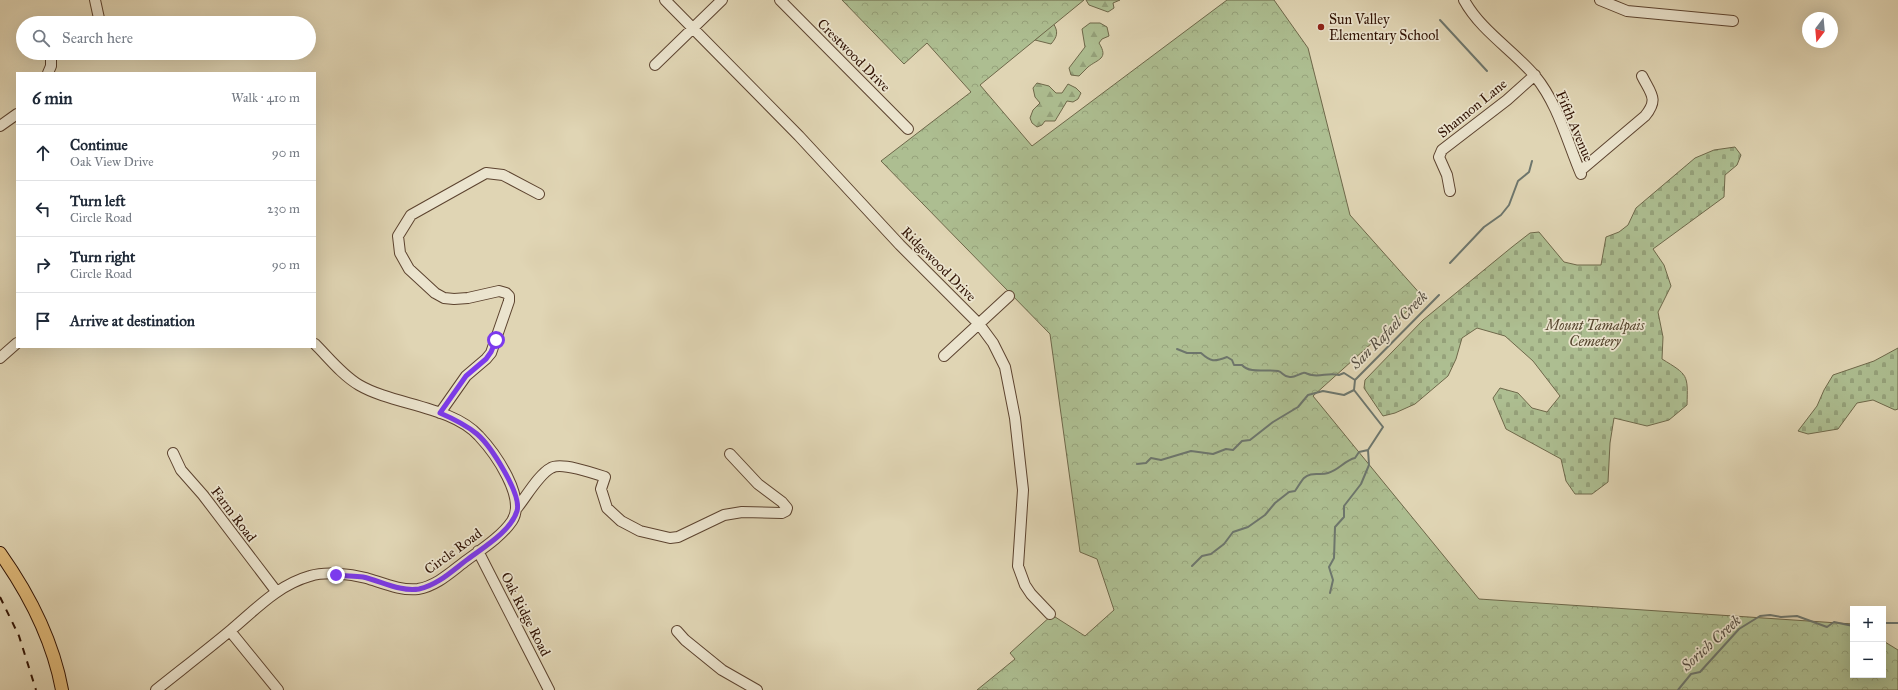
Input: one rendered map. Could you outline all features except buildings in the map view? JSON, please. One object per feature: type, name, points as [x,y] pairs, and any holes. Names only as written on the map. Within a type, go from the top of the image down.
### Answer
[{"type":"main road","points":[[0,553],[26,593],[37,616],[50,646],[62,690]]},
{"type":"street","points":[[95,0],[98,16]]},
{"type":"street","name":"Ridgewood Drive","points":[[665,0],[799,136],[900,245],[979,324],[993,343],[1005,367],[1015,418],[1023,490],[1018,566],[1025,585],[1031,594],[1050,614]]},
{"type":"street","points":[[655,65],[722,0]]},
{"type":"street","name":"Crestwood Drive","points":[[780,0],[908,129]]},
{"type":"street","name":"Fifth Avenue","points":[[1464,0],[1485,27],[1534,75],[1542,85],[1564,127],[1580,172],[1645,116],[1652,108],[1653,99],[1642,76]]},
{"type":"street","points":[[1600,0],[1627,11],[1733,21]]},
{"type":"street","points":[[48,72],[50,60]]},
{"type":"street","name":"Shannon Lane","points":[[1450,191],[1447,175],[1439,157],[1442,150],[1507,100],[1534,75]]},
{"type":"street","points":[[0,126],[16,115]]},
{"type":"street","points":[[440,413],[466,376],[486,359],[491,352],[509,301],[509,296],[506,293],[499,291],[468,298],[444,298],[435,293],[409,269],[400,254],[398,236],[411,215],[486,173],[503,175],[539,194]]},
{"type":"street","points":[[944,356],[1009,296]]},
{"type":"street","points":[[0,358],[16,344]]},
{"type":"street","points":[[316,345],[346,376],[360,386],[440,413],[461,422],[478,435],[503,470],[513,489],[518,508]]},
{"type":"street","name":"Farm Road","points":[[173,453],[181,470],[203,495],[276,591]]},
{"type":"street","name":"Circle Road","points":[[156,690],[230,631],[276,591],[309,576],[320,574],[364,578],[391,585],[418,589],[431,586],[478,551],[508,526],[518,508],[543,474],[551,468],[559,465],[604,477],[601,490],[607,508],[621,521],[640,531],[670,538],[678,537],[724,515],[742,512],[782,513],[786,511],[787,508],[782,502],[758,484],[730,454]]},
{"type":"street","name":"Oak Ridge Road","points":[[478,551],[549,690]]},
{"type":"street","points":[[230,631],[278,690]]},
{"type":"street","points":[[677,631],[722,670],[757,690]]},
{"type":"green space","points":[[842,0],[1084,0],[980,85],[1032,146],[1227,0],[1274,0],[1308,48],[1350,215],[1423,297],[1313,396],[1479,599],[1850,624],[1850,678],[1886,678],[1886,643],[1898,650],[1898,690],[977,690],[1015,659],[1010,653],[1052,615],[1085,636],[1114,610],[1097,559],[1080,552],[1050,334],[881,161],[971,92],[927,43],[904,64]]},
{"type":"green space","points":[[1086,0],[1120,0],[1113,3],[1114,8],[1108,12],[1089,5]]},
{"type":"green space","points":[[1053,23],[1056,29],[1056,34],[1055,39],[1051,44],[1035,40]]},
{"type":"green space","points":[[1090,23],[1100,23],[1107,27],[1109,36],[1102,39],[1099,43],[1102,48],[1103,56],[1079,76],[1071,75],[1069,68],[1085,47],[1082,29]]},
{"type":"green space","points":[[1037,83],[1049,86],[1056,93],[1062,93],[1068,84],[1076,88],[1081,93],[1078,99],[1073,102],[1067,101],[1055,121],[1045,121],[1042,125],[1037,127],[1032,123],[1030,118],[1033,110],[1040,103],[1035,97],[1033,88]]},
{"type":"green space","name":"Mount Tamalpais Cemetery","points":[[1735,147],[1741,155],[1737,165],[1725,175],[1724,197],[1653,249],[1664,265],[1671,286],[1658,312],[1663,337],[1662,359],[1682,372],[1685,376],[1687,387],[1687,405],[1669,420],[1647,426],[1614,418],[1610,443],[1608,482],[1592,494],[1575,494],[1566,481],[1561,459],[1506,429],[1493,398],[1500,388],[1518,393],[1532,408],[1547,412],[1560,396],[1533,361],[1505,336],[1477,328],[1462,338],[1456,359],[1448,376],[1415,404],[1395,413],[1383,416],[1364,388],[1365,380],[1423,320],[1530,233],[1539,232],[1564,262],[1577,265],[1601,265],[1606,237],[1619,232],[1628,225],[1636,208],[1695,158],[1714,150]]},
{"type":"green space","points":[[1898,348],[1898,409],[1895,410],[1873,400],[1857,403],[1838,429],[1808,434],[1798,431],[1817,406],[1833,375],[1874,361]]},
{"type":"waterway","name":"San Rafael Creek","points":[[1440,20],[1487,71]]},
{"type":"waterway","name":"San Rafael Creek","points":[[1450,263],[1484,227],[1501,215],[1509,205],[1518,181],[1529,172],[1532,161]]},
{"type":"waterway","name":"San Rafael Creek","points":[[1330,593],[1333,580],[1329,567],[1334,558],[1335,527],[1344,517],[1344,506],[1361,484],[1369,465],[1368,450],[1383,427],[1354,390],[1355,380],[1439,295]]},
{"type":"waterway","points":[[1177,349],[1187,353],[1201,353],[1210,360],[1219,360],[1227,357],[1232,360],[1234,365],[1242,365],[1245,368],[1254,370],[1278,371],[1289,377],[1294,377],[1304,373],[1311,375],[1339,375],[1344,373],[1355,380]]},
{"type":"waterway","points":[[1137,464],[1146,463],[1151,458],[1161,460],[1191,451],[1213,454],[1226,449],[1233,450],[1242,441],[1250,440],[1273,422],[1298,407],[1308,395],[1323,391],[1344,395],[1354,390]]},
{"type":"waterway","points":[[1192,566],[1202,556],[1211,554],[1224,544],[1233,532],[1248,527],[1265,515],[1275,503],[1289,492],[1295,491],[1303,479],[1307,476],[1332,472],[1351,459],[1355,458],[1359,452],[1368,450]]},
{"type":"waterway","name":"Sorich Creek","points":[[1678,690],[1691,674],[1700,672],[1739,629],[1760,616],[1797,616],[1827,627],[1834,622],[1850,625]]},
{"type":"waterway","name":"Sorich Creek","points":[[1886,623],[1898,623]]},
{"type":"railway","points":[[0,597],[19,636],[36,690]]},
{"type":"place","name":"Sun Valley Elementary School","points":[[1321,27]]},
{"type":"route","points":[[336,575],[364,578],[405,588],[418,589],[431,586],[503,531],[512,521],[518,508],[516,499],[513,489],[492,452],[478,435],[461,422],[440,413],[466,376],[486,359],[496,340]]}]
